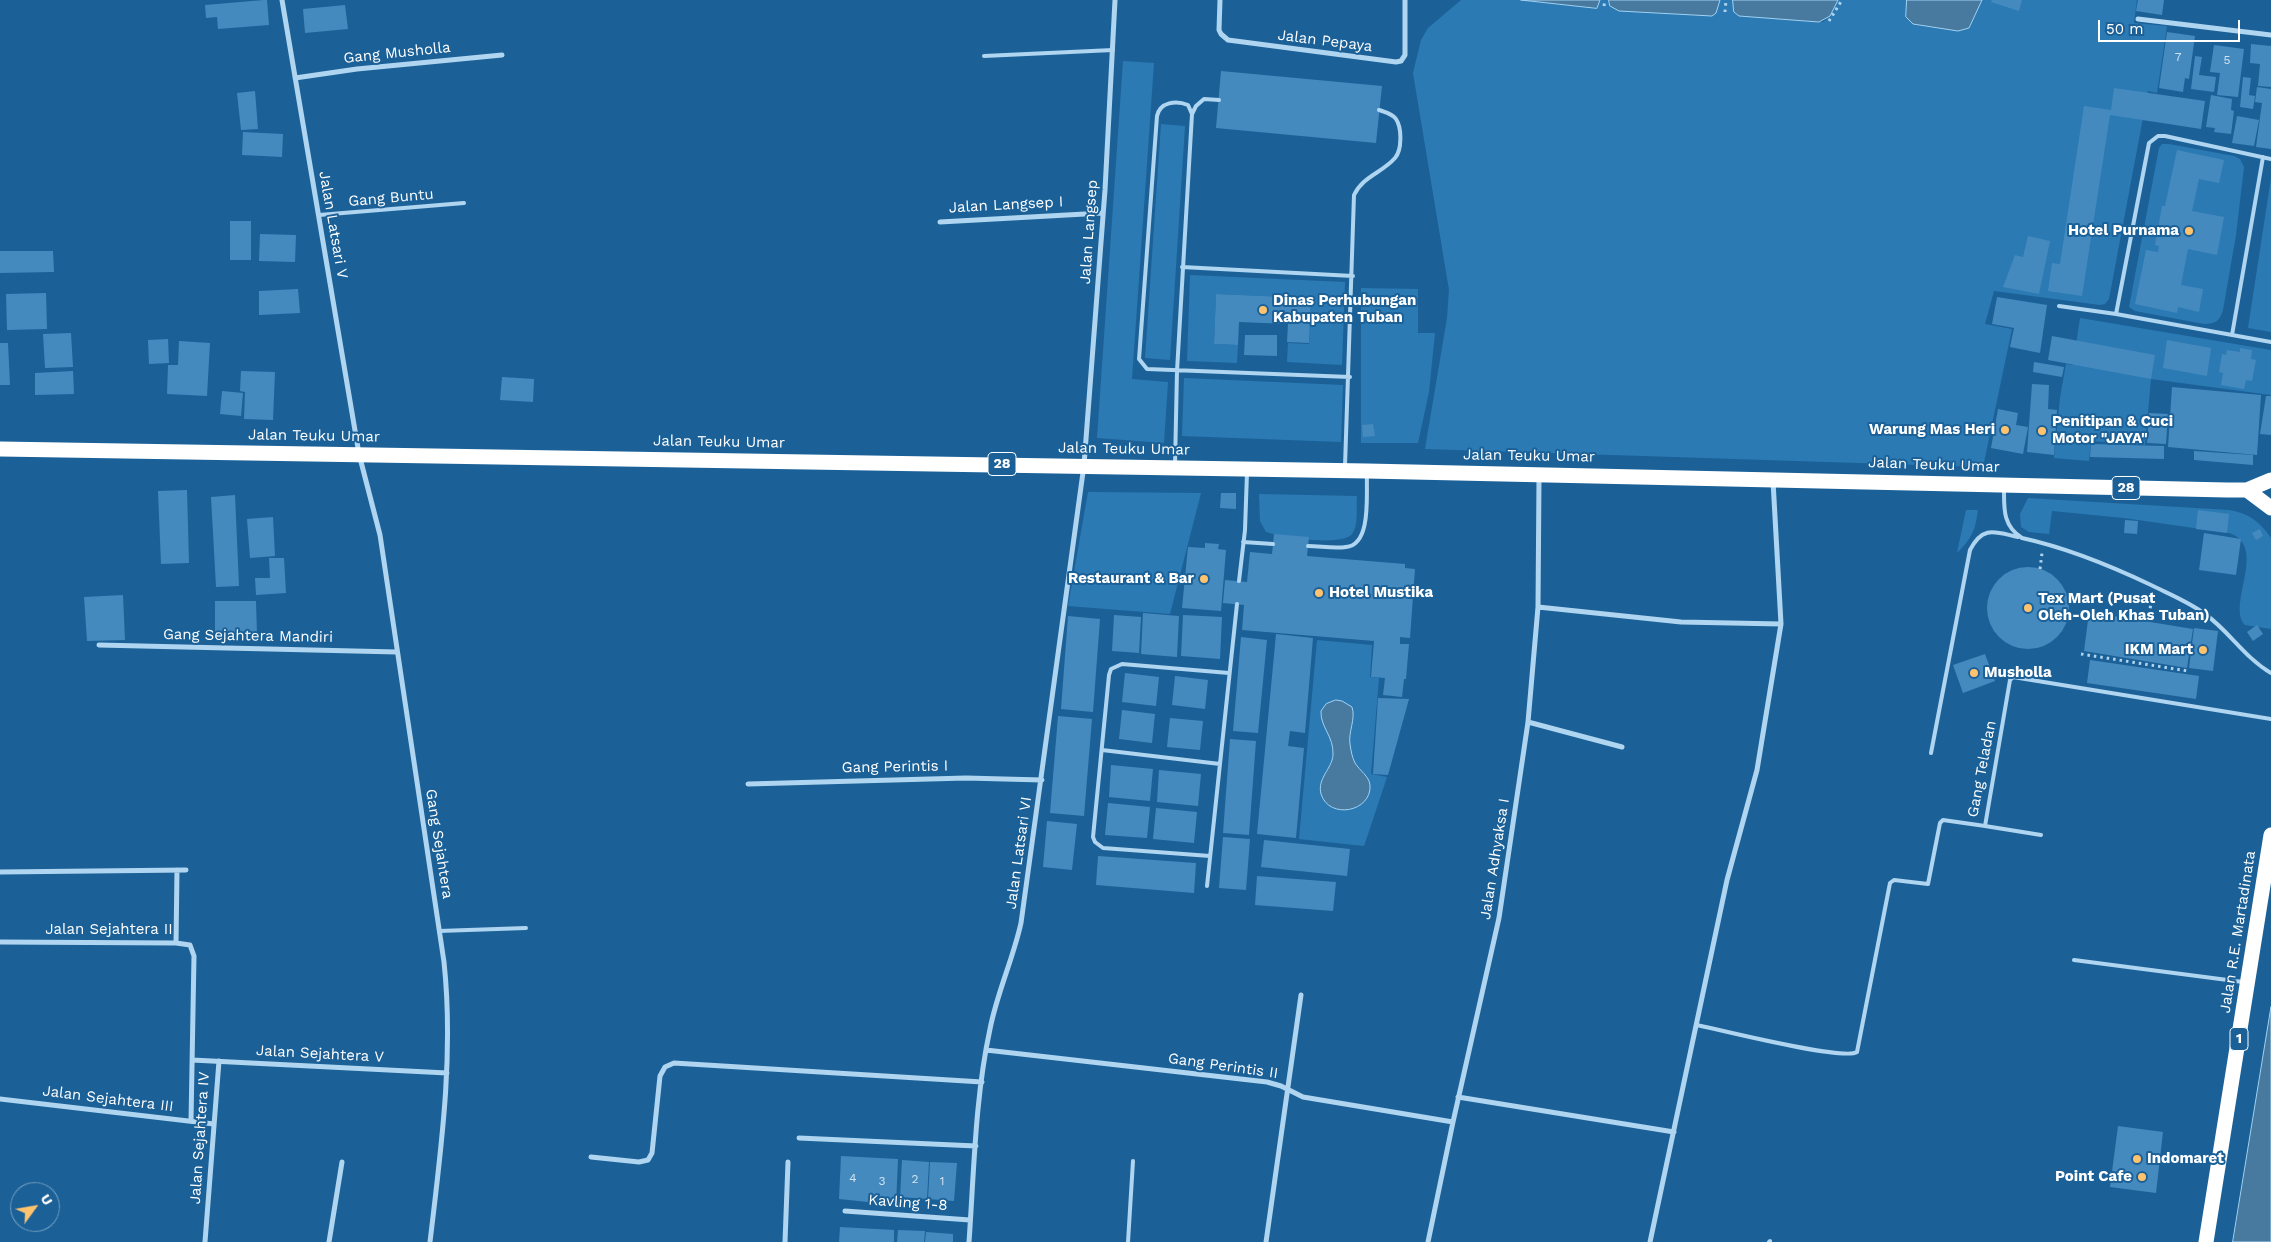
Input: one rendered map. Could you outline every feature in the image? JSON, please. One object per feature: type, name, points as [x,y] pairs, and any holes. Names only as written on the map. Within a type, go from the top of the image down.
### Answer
[{"type":"highway","name":"Jalan Teuku Umar","points":[[0,448],[1367,470],[2246,490],[2271,480]]},
{"type":"highway","points":[[2246,490],[2271,508]]},
{"type":"highway","name":"Jalan R.E. Martadinata","points":[[2206,1242],[2271,835]]},
{"type":"street","name":"Jalan Latsari V","points":[[282,0],[359,454]]},
{"type":"street","name":"Jalan Langsep","points":[[1084,466],[1103,213],[1115,0]]},
{"type":"street","name":"Jalan Pepaya","points":[[1220,0],[1219,30],[1228,40],[1396,62],[1400,61],[1405,55],[1405,0]]},
{"type":"street","points":[[2138,20],[2271,35]]},
{"type":"street","name":"Gang Musholla","points":[[295,78],[382,66],[502,54]]},
{"type":"street","name":"Jalan Langsep I","points":[[940,222],[1103,213]]},
{"type":"street","name":"Gang Sejahtera","points":[[359,454],[380,536],[440,931],[448,1001],[447,1073],[430,1242]]},
{"type":"street","name":"Jalan Latsari VI","points":[[968,1242],[986,1050],[994,1012],[1012,958],[1021,923],[1084,466]]},
{"type":"street","name":"Jalan Adhyaksa I","points":[[1428,1242],[1458,1097],[1499,918],[1528,722],[1538,607],[1539,474]]},
{"type":"street","points":[[1650,1242],[1727,880],[1757,770],[1781,624],[1773,478]]},
{"type":"street","points":[[1538,607],[1680,622],[1781,624]]},
{"type":"street","name":"Gang Sejahtera Mandiri","points":[[99,645],[397,652]]},
{"type":"street","points":[[1528,722],[1622,747]]},
{"type":"street","name":"Gang Perintis I","points":[[748,784],[966,778],[1042,780]]},
{"type":"street","points":[[176,943],[177,870]]},
{"type":"street","points":[[0,872],[186,870]]},
{"type":"street","name":"Jalan Sejahtera II","points":[[0,942],[187,944],[193,952],[191,1121]]},
{"type":"street","points":[[1266,1242],[1302,994]]},
{"type":"street","name":"Gang Perintis II","points":[[986,1050],[1267,1082],[1303,1097],[1453,1122]]},
{"type":"street","name":"Jalan Sejahtera V","points":[[192,1060],[447,1073]]},
{"type":"street","name":"Jalan Sejahtera IV","points":[[205,1242],[219,1061]]},
{"type":"street","points":[[591,1157],[639,1162],[648,1160],[652,1153],[660,1076],[665,1067],[674,1063],[982,1082]]},
{"type":"street","points":[[1458,1097],[1674,1132]]},
{"type":"street","name":"Jalan Sejahtera III","points":[[0,1098],[214,1124]]},
{"type":"street","points":[[799,1138],[976,1146]]},
{"type":"street","points":[[329,1242],[342,1162]]},
{"type":"street","points":[[785,1242],[788,1162]]},
{"type":"street","name":"Kavling 1-8","points":[[845,1211],[970,1220]]},
{"type":"lane","points":[[984,56],[1113,50]]},
{"type":"lane","points":[[1176,467],[1177,371],[1192,114],[1196,106],[1204,99],[1219,100]]},
{"type":"lane","points":[[1192,114],[1188,105],[1183,103],[1169,103],[1158,111],[1138,359],[1147,369],[1350,377]]},
{"type":"lane","points":[[1345,470],[1350,377],[1354,195],[1366,178],[1396,157],[1399,150],[1400,130],[1398,122],[1395,117],[1379,110]]},
{"type":"lane","points":[[2116,314],[2148,143],[2158,136],[2165,136],[2263,158],[2271,158]]},
{"type":"lane","points":[[2232,335],[2263,158]]},
{"type":"lane","name":"Gang Buntu","points":[[318,215],[464,203]]},
{"type":"lane","points":[[1182,267],[1353,276]]},
{"type":"lane","points":[[2059,306],[2116,314],[2271,342]]},
{"type":"lane","points":[[1239,581],[1247,469]]},
{"type":"lane","points":[[1308,546],[1347,548],[1359,540],[1364,532],[1366,520],[1367,470]]},
{"type":"lane","points":[[2005,485],[2005,516],[2011,529],[2022,538]]},
{"type":"lane","points":[[1931,754],[1970,550],[1978,536],[1984,532],[1989,531],[2069,550],[2154,586],[2207,615],[2254,660],[2271,673]]},
{"type":"lane","points":[[1243,542],[1273,544]]},
{"type":"lane","points":[[1207,886],[1237,604]]},
{"type":"lane","points":[[1210,856],[1103,848],[1099,846],[1094,837],[1109,675],[1111,669],[1116,665],[1122,664],[1229,673]]},
{"type":"lane","name":"Gang Teladan","points":[[1697,1025],[1816,1050],[1851,1055],[1856,1053],[1890,882],[1894,880],[1928,884],[1940,822],[1943,820],[1985,826],[2010,680],[2013,677],[2271,719]]},
{"type":"lane","points":[[1102,750],[1220,764]]},
{"type":"lane","points":[[1985,826],[2041,835]]},
{"type":"lane","points":[[440,931],[526,928]]},
{"type":"lane","points":[[2074,960],[2248,983]]},
{"type":"lane","points":[[1128,1242],[1133,1161]]},
{"type":"path","points":[[1604,6],[1605,0]]},
{"type":"path","points":[[1725,12],[1726,0]]},
{"type":"path","points":[[1829,21],[1842,0]]},
{"type":"path","points":[[2148,621],[2154,586]]},
{"type":"path","points":[[2081,654],[2188,671]]},
{"type":"shaded area","points":[[1461,0],[1521,0],[1597,8],[1600,0],[1609,0],[1609,3],[1714,15],[1720,0],[1733,0],[1733,3],[1823,22],[1830,16],[1838,0],[1907,0],[1906,17],[1913,24],[1958,31],[1970,26],[1982,0],[2137,0],[2134,23],[2167,26],[2157,93],[2148,91],[2109,299],[2105,304],[2100,305],[1994,291],[1985,324],[2012,329],[1983,467],[1425,449],[1447,318],[1449,290],[1413,73],[1421,40],[1428,28]]},
{"type":"shaded area","points":[[1521,0],[1600,0],[1597,8]]},
{"type":"shaded area","points":[[1609,0],[1720,0],[1716,13],[1712,16],[1619,11],[1610,6]]},
{"type":"shaded area","points":[[1733,0],[1838,0],[1830,16],[1819,22],[1739,16],[1734,12]]},
{"type":"shaded area","points":[[1907,0],[1982,0],[1969,28],[1958,31],[1913,24],[1906,17]]},
{"type":"shaded area","points":[[1123,61],[1154,63],[1132,379],[1168,382],[1164,443],[1097,438]]},
{"type":"shaded area","points":[[1161,124],[1185,126],[1170,360],[1145,358]]},
{"type":"shaded area","points":[[2162,144],[2234,156],[2240,159],[2244,167],[2236,235],[2223,310],[2219,319],[2211,323],[2204,324],[2135,311],[2129,307],[2159,148]]},
{"type":"shaded area","points":[[2271,178],[2271,332],[2248,328]]},
{"type":"shaded area","points":[[1190,275],[1345,282],[1342,365],[1287,362],[1288,343],[1309,344],[1311,298],[1216,294],[1214,344],[1238,345],[1237,363],[1187,361]]},
{"type":"shaded area","points":[[1361,288],[1418,289],[1418,333],[1435,333],[1429,392],[1418,443],[1361,443]]},
{"type":"shaded area","points":[[2080,318],[2271,350],[2271,395],[2151,379],[2145,445],[2091,441],[2089,461],[2054,458],[2060,398],[2066,364],[2073,365]]},
{"type":"shaded area","points":[[1184,378],[1343,385],[1341,442],[1182,436]]},
{"type":"shaded area","points":[[1088,492],[1201,493],[1170,614],[1068,606]]},
{"type":"shaded area","points":[[1259,494],[1357,496],[1354,530],[1346,538],[1336,540],[1310,540],[1266,532],[1260,521]]},
{"type":"shaded area","points":[[2028,498],[2229,510],[2248,516],[2263,527],[2271,538],[2271,629],[2245,625],[2240,616],[2240,604],[2247,563],[2246,550],[2240,540],[2229,533],[2124,518],[2052,511],[2049,534],[2029,532],[2021,527],[2020,514]]},
{"type":"shaded area","points":[[1966,510],[1978,510],[1976,523],[1972,534],[1957,553]]},
{"type":"shaded area","points":[[1317,640],[1372,645],[1370,677],[1379,678],[1371,774],[1387,777],[1364,846],[1299,839]]},
{"type":"shaded area","points":[[1336,700],[1352,707],[1353,716],[1350,739],[1352,754],[1355,763],[1366,776],[1370,785],[1369,794],[1364,801],[1357,807],[1341,810],[1325,802],[1320,788],[1333,755],[1333,748],[1321,717],[1321,711],[1326,704]]},
{"type":"shaded area","points":[[2271,1007],[2271,1242],[2233,1242]]},
{"type":"building","points":[[267,0],[269,25],[218,29],[217,17],[206,18],[205,5]]},
{"type":"building","points":[[1992,0],[2022,0],[2019,11],[1991,2]]},
{"type":"building","points":[[2138,0],[2164,0],[2162,15],[2136,11]]},
{"type":"building","points":[[345,5],[348,29],[305,33],[303,9]]},
{"type":"building","points":[[2167,32],[2195,36],[2189,79],[2185,78],[2183,92],[2159,88]]},
{"type":"building","points":[[2251,44],[2271,46],[2271,87],[2258,86],[2260,64],[2250,63]]},
{"type":"building","points":[[2214,45],[2244,49],[2238,97],[2217,95],[2220,73],[2210,72]]},
{"type":"building","points":[[2195,56],[2202,57],[2199,75],[2216,77],[2214,92],[2191,89]]},
{"type":"building","points":[[1221,71],[1382,86],[1376,143],[1216,128]]},
{"type":"building","points":[[2243,77],[2251,78],[2249,95],[2255,96],[2253,109],[2240,107]]},
{"type":"building","points":[[2257,87],[2271,89],[2271,149],[2256,147],[2262,103],[2255,102]]},
{"type":"building","points":[[2114,88],[2205,101],[2201,129],[2110,115],[2082,296],[2048,291],[2052,263],[2060,264],[2084,106],[2111,110]]},
{"type":"building","points":[[255,91],[258,129],[241,130],[237,93]]},
{"type":"building","points":[[2211,95],[2232,99],[2231,110],[2234,111],[2231,134],[2214,132],[2215,128],[2206,127]]},
{"type":"building","points":[[2237,116],[2259,120],[2254,146],[2232,143]]},
{"type":"building","points":[[243,132],[283,134],[282,157],[242,155]]},
{"type":"building","name":"Hotel Purnama","points":[[2177,150],[2224,160],[2219,183],[2199,179],[2192,211],[2224,217],[2217,255],[2188,249],[2181,285],[2203,289],[2199,312],[2178,307],[2177,313],[2135,304],[2146,250],[2158,252],[2159,246],[2155,245],[2162,206],[2165,206]]},
{"type":"building","points":[[230,221],[251,221],[251,260],[230,260]]},
{"type":"building","points":[[260,234],[296,235],[295,262],[259,261]]},
{"type":"building","points":[[2028,236],[2050,241],[2039,294],[2003,287],[2015,255],[2023,257]]},
{"type":"building","points":[[0,251],[53,251],[54,272],[0,273]]},
{"type":"building","points":[[298,289],[300,313],[259,315],[259,291]]},
{"type":"building","points":[[46,293],[47,329],[7,330],[6,294]]},
{"type":"building","name":"Dinas Perhubungan Kabupaten Tuban","points":[[1216,294],[1311,298],[1309,343],[1287,342],[1288,324],[1239,322],[1238,345],[1214,344]]},
{"type":"building","points":[[1997,297],[2047,305],[2040,353],[2010,347],[2014,328],[1992,324]]},
{"type":"building","points":[[71,333],[73,367],[45,368],[43,334]]},
{"type":"building","points":[[1245,335],[1277,335],[1277,356],[1244,355]]},
{"type":"building","points":[[2052,336],[2155,355],[2151,379],[2048,360]]},
{"type":"building","points":[[168,339],[169,363],[149,364],[148,340]]},
{"type":"building","points":[[2167,340],[2211,348],[2207,376],[2163,368]]},
{"type":"building","points":[[179,341],[210,343],[207,396],[167,394],[168,365],[178,365]]},
{"type":"building","points":[[0,343],[8,343],[10,385],[0,385]]},
{"type":"building","points":[[2240,348],[2252,350],[2251,359],[2256,360],[2252,381],[2246,380],[2244,389],[2221,385],[2223,373],[2219,372],[2222,354],[2226,355],[2227,350],[2240,352]]},
{"type":"building","points":[[2034,362],[2064,367],[2062,377],[2033,372]]},
{"type":"building","points":[[73,371],[74,394],[35,395],[35,373]]},
{"type":"building","points":[[241,371],[275,372],[273,420],[244,419],[245,392],[240,391]]},
{"type":"building","points":[[502,377],[534,379],[533,402],[500,400]]},
{"type":"building","name":"Penitipan & Cuci Motor \"JAYA\"","points":[[2032,384],[2049,385],[2048,409],[2057,410],[2054,455],[2027,452]]},
{"type":"building","points":[[2172,387],[2261,395],[2257,455],[2168,447]]},
{"type":"building","points":[[222,391],[243,393],[241,416],[220,414]]},
{"type":"building","points":[[2266,396],[2271,396],[2271,435],[2260,434]]},
{"type":"building","name":"Warung Mas Heri","points":[[1998,409],[2018,413],[2016,425],[2028,427],[2023,454],[1991,448]]},
{"type":"building","points":[[2149,413],[2168,414],[2166,444],[2147,443]]},
{"type":"building","points":[[1373,424],[1375,436],[1363,437],[1362,425]]},
{"type":"building","points":[[2091,444],[2164,446],[2164,459],[2090,457]]},
{"type":"building","points":[[2194,451],[2253,455],[2253,465],[2194,460]]},
{"type":"building","points":[[187,490],[189,563],[161,564],[158,491]]},
{"type":"building","points":[[1221,493],[1236,493],[1236,509],[1220,508]]},
{"type":"building","points":[[235,495],[239,586],[216,587],[211,497]]},
{"type":"building","points":[[2198,510],[2229,514],[2227,533],[2196,529]]},
{"type":"building","points":[[273,517],[275,556],[250,558],[247,519]]},
{"type":"building","points":[[2125,520],[2138,521],[2137,534],[2124,533]]},
{"type":"building","points":[[2260,529],[2263,536],[2256,540],[2252,533]]},
{"type":"building","points":[[2204,533],[2241,539],[2236,575],[2199,570]]},
{"type":"building","name":"Hotel Mustika","points":[[1274,534],[1309,537],[1307,556],[1405,564],[1405,568],[1415,569],[1410,638],[1400,637],[1400,644],[1409,644],[1406,679],[1404,679],[1402,697],[1383,695],[1385,678],[1371,677],[1374,641],[1242,630],[1244,605],[1223,603],[1225,580],[1247,582],[1250,552],[1272,554]]},
{"type":"building","name":"Restaurant & Bar","points":[[1205,543],[1219,544],[1218,549],[1226,550],[1221,611],[1182,608],[1188,547],[1205,548]]},
{"type":"building","points":[[269,558],[284,558],[286,593],[256,595],[255,578],[270,578]]},
{"type":"building","name":"Tex Mart (Pusat Oleh-Oleh Khas Tuban)","points":[[2020,567],[2036,567],[2051,574],[2062,585],[2069,600],[2066,624],[2057,637],[2036,649],[2020,649],[2005,642],[1994,631],[1987,616],[1987,600],[1994,585],[2005,574]]},
{"type":"building","points":[[123,595],[125,640],[87,641],[84,597]]},
{"type":"building","points":[[215,601],[256,601],[257,636],[215,636]]},
{"type":"building","points":[[2089,612],[2193,629],[2187,668],[2084,651]]},
{"type":"building","points":[[1143,613],[1179,616],[1177,657],[1141,654]]},
{"type":"building","points":[[1114,615],[1141,617],[1139,653],[1112,651]]},
{"type":"building","points":[[1183,615],[1222,617],[1220,659],[1181,656]]},
{"type":"building","points":[[1068,616],[1100,619],[1093,712],[1061,709]]},
{"type":"building","points":[[2257,625],[2263,634],[2253,641],[2247,632]]},
{"type":"building","name":"IKM Mart","points":[[2194,628],[2218,631],[2213,671],[2189,668]]},
{"type":"building","points":[[1276,634],[1313,638],[1305,733],[1290,731],[1288,746],[1304,748],[1296,838],[1257,834]]},
{"type":"building","points":[[1241,637],[1267,640],[1258,733],[1233,731]]},
{"type":"building","name":"Musholla","points":[[1985,654],[1995,681],[1963,693],[1953,665]]},
{"type":"building","points":[[2090,660],[2199,676],[2196,699],[2087,683]]},
{"type":"building","points":[[1125,673],[1159,677],[1156,706],[1122,702]]},
{"type":"building","points":[[1175,676],[1208,680],[1205,709],[1172,705]]},
{"type":"building","points":[[1378,698],[1409,699],[1388,775],[1373,774]]},
{"type":"building","points":[[1122,710],[1155,714],[1152,743],[1119,739]]},
{"type":"building","points":[[1058,716],[1092,719],[1084,816],[1050,813]]},
{"type":"building","points":[[1170,718],[1203,721],[1200,750],[1167,747]]},
{"type":"building","points":[[1230,739],[1256,741],[1249,835],[1223,833]]},
{"type":"building","points":[[1111,765],[1153,769],[1150,801],[1109,797]]},
{"type":"building","points":[[1159,770],[1201,774],[1198,806],[1157,802]]},
{"type":"building","points":[[1108,803],[1150,807],[1147,838],[1105,835]]},
{"type":"building","points":[[1156,808],[1197,812],[1194,843],[1153,839]]},
{"type":"building","points":[[1047,821],[1077,824],[1072,870],[1043,867]]},
{"type":"building","points":[[1223,837],[1250,839],[1246,890],[1219,888]]},
{"type":"building","points":[[1264,840],[1350,849],[1347,876],[1261,867]]},
{"type":"building","points":[[1098,856],[1196,863],[1194,893],[1096,885]]},
{"type":"building","points":[[1257,876],[1336,882],[1333,911],[1255,905]]},
{"type":"building","name":"Indomaret","points":[[2118,1126],[2163,1132],[2156,1193],[2110,1187]]},
{"type":"building","points":[[841,1156],[898,1159],[896,1205],[839,1199]]},
{"type":"building","points":[[902,1160],[929,1162],[927,1199],[900,1197]]},
{"type":"building","points":[[930,1162],[957,1163],[954,1201],[928,1199]]},
{"type":"building","points":[[840,1227],[894,1230],[894,1242],[839,1242]]},
{"type":"building","points":[[898,1230],[925,1231],[924,1242],[897,1242]]},
{"type":"building","points":[[926,1232],[953,1234],[953,1242],[925,1242]]},
{"type":"place","name":"Hotel Purnama","points":[[2189,231]]},
{"type":"place","name":"Dinas Perhubungan Kabupaten Tuban","points":[[1263,310]]},
{"type":"place","name":"Warung Mas Heri","points":[[2005,430]]},
{"type":"place","name":"Penitipan & Cuci Motor \"JAYA\"","points":[[2042,431]]},
{"type":"place","name":"Restaurant & Bar","points":[[1204,579]]},
{"type":"place","name":"Hotel Mustika","points":[[1319,593]]},
{"type":"place","name":"Tex Mart (Pusat Oleh-Oleh Khas Tuban)","points":[[2028,608]]},
{"type":"place","name":"IKM Mart","points":[[2203,650]]},
{"type":"place","name":"Musholla","points":[[1974,673]]},
{"type":"place","name":"Indomaret","points":[[2137,1159]]},
{"type":"place","name":"Point Cafe","points":[[2142,1177]]}]
